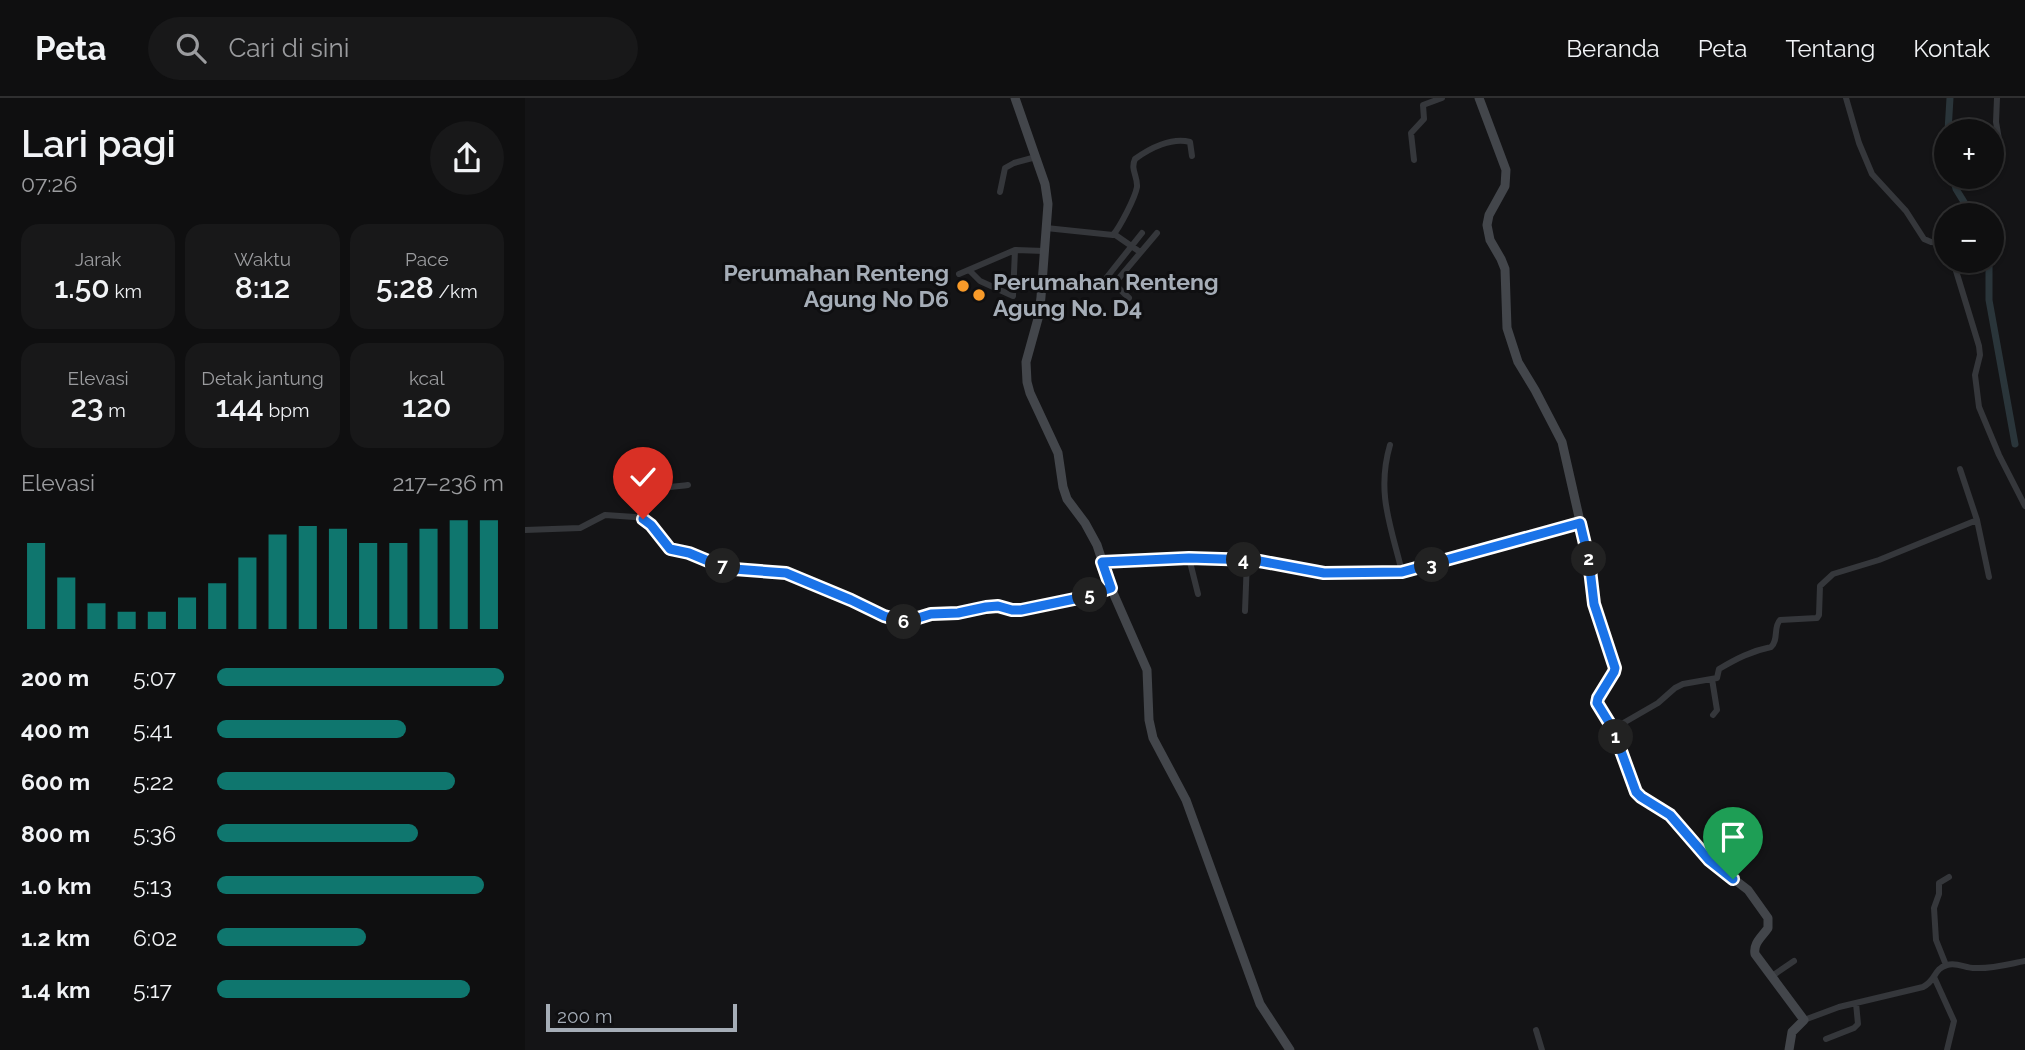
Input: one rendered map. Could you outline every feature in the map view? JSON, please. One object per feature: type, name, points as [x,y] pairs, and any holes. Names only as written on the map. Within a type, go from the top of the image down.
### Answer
[{"type":"street","points":[[1015,98],[1047,194],[1047,228],[1039,315],[1026,362],[1027,382],[1035,406],[1058,453],[1067,499],[1092,536],[1111,588],[1147,670],[1149,720],[1153,738],[1187,800],[1260,1004],[1290,1050]]},
{"type":"street","points":[[1414,160],[1411,134],[1424,119],[1423,105],[1442,98]]},
{"type":"street","points":[[1479,98],[1506,170],[1505,186],[1489,215],[1487,225],[1489,240],[1505,269],[1506,315],[1510,339],[1518,362],[1562,442],[1589,561],[1594,604],[1615,668],[1597,701],[1613,729],[1639,796],[1670,815],[1709,860],[1743,886],[1762,909],[1769,926],[1757,943],[1755,951],[1804,1020]]},
{"type":"street","points":[[1846,98],[1859,143],[1872,174],[1906,211],[1924,239],[1934,243]]},
{"type":"street","points":[[1996,119],[1997,98]]},
{"type":"street","points":[[1114,234],[1136,190],[1133,171],[1135,159],[1149,150],[1175,140],[1190,142],[1192,156]]},
{"type":"street","points":[[1000,192],[1005,167],[1036,158]]},
{"type":"street","points":[[1047,228],[1114,234],[1140,253]]},
{"type":"street","points":[[1129,298],[1107,277],[1142,233]]},
{"type":"street","points":[[1114,284],[1157,233]]},
{"type":"street","points":[[960,274],[1015,250],[1044,251]]},
{"type":"street","points":[[969,270],[979,281],[1013,296],[1015,250]]},
{"type":"street","points":[[1957,273],[1980,350],[1975,375],[1979,407],[2025,506]]},
{"type":"street","points":[[1390,445],[1384,468],[1385,503],[1402,572]]},
{"type":"street","points":[[1960,469],[1977,520],[1989,577]]},
{"type":"street","points":[[643,519],[653,495],[658,491],[688,485]]},
{"type":"street","points":[[525,530],[580,528],[609,515],[643,519],[670,549],[734,569],[786,573],[884,616],[905,622],[931,614],[958,613],[986,607],[1021,610],[1084,597],[1111,588]]},
{"type":"street","points":[[1613,729],[1662,701],[1679,686],[1718,677],[1719,669],[1751,651],[1774,645],[1780,620],[1817,618],[1820,586],[1833,574],[1888,556],[1977,520]]},
{"type":"street","points":[[1102,562],[1189,558],[1271,562],[1324,573],[1402,572],[1580,523]]},
{"type":"street","points":[[1189,558],[1198,594]]},
{"type":"street","points":[[1245,611],[1247,560]]},
{"type":"street","points":[[1712,679],[1717,701],[1717,710],[1713,715]]},
{"type":"street","points":[[1946,965],[1936,944],[1934,908],[1939,894],[1939,883],[1949,877]]},
{"type":"street","points":[[1772,976],[1794,961]]},
{"type":"street","points":[[1789,1050],[1792,1032],[1804,1020],[1829,1010],[1923,987],[1946,965],[1974,968],[2025,961]]},
{"type":"street","points":[[1934,978],[1954,1021],[1947,1050]]},
{"type":"street","points":[[1826,1039],[1858,1024],[1856,1003]]},
{"type":"street","points":[[1536,1030],[1542,1050]]},
{"type":"waterway","points":[[1949,119],[1950,98]]},
{"type":"waterway","points":[[1956,189],[1965,203]]},
{"type":"waterway","points":[[1989,273],[1989,300],[2015,444]]},
{"type":"place","name":"Perumahan Renteng Agung No D6","points":[[963,286]]},
{"type":"place","name":"Perumahan Renteng Agung No. D4","points":[[979,295]]},
{"type":"route","points":[[643,519],[670,549],[734,569],[786,573],[891,619],[905,622],[937,613],[958,613],[993,606],[1021,610],[1084,597],[1111,588],[1102,562],[1189,558],[1254,560],[1314,572],[1382,574],[1425,567],[1580,523],[1589,561],[1594,604],[1615,668],[1597,704],[1613,729],[1639,796],[1670,815],[1703,854],[1733,879]]}]
